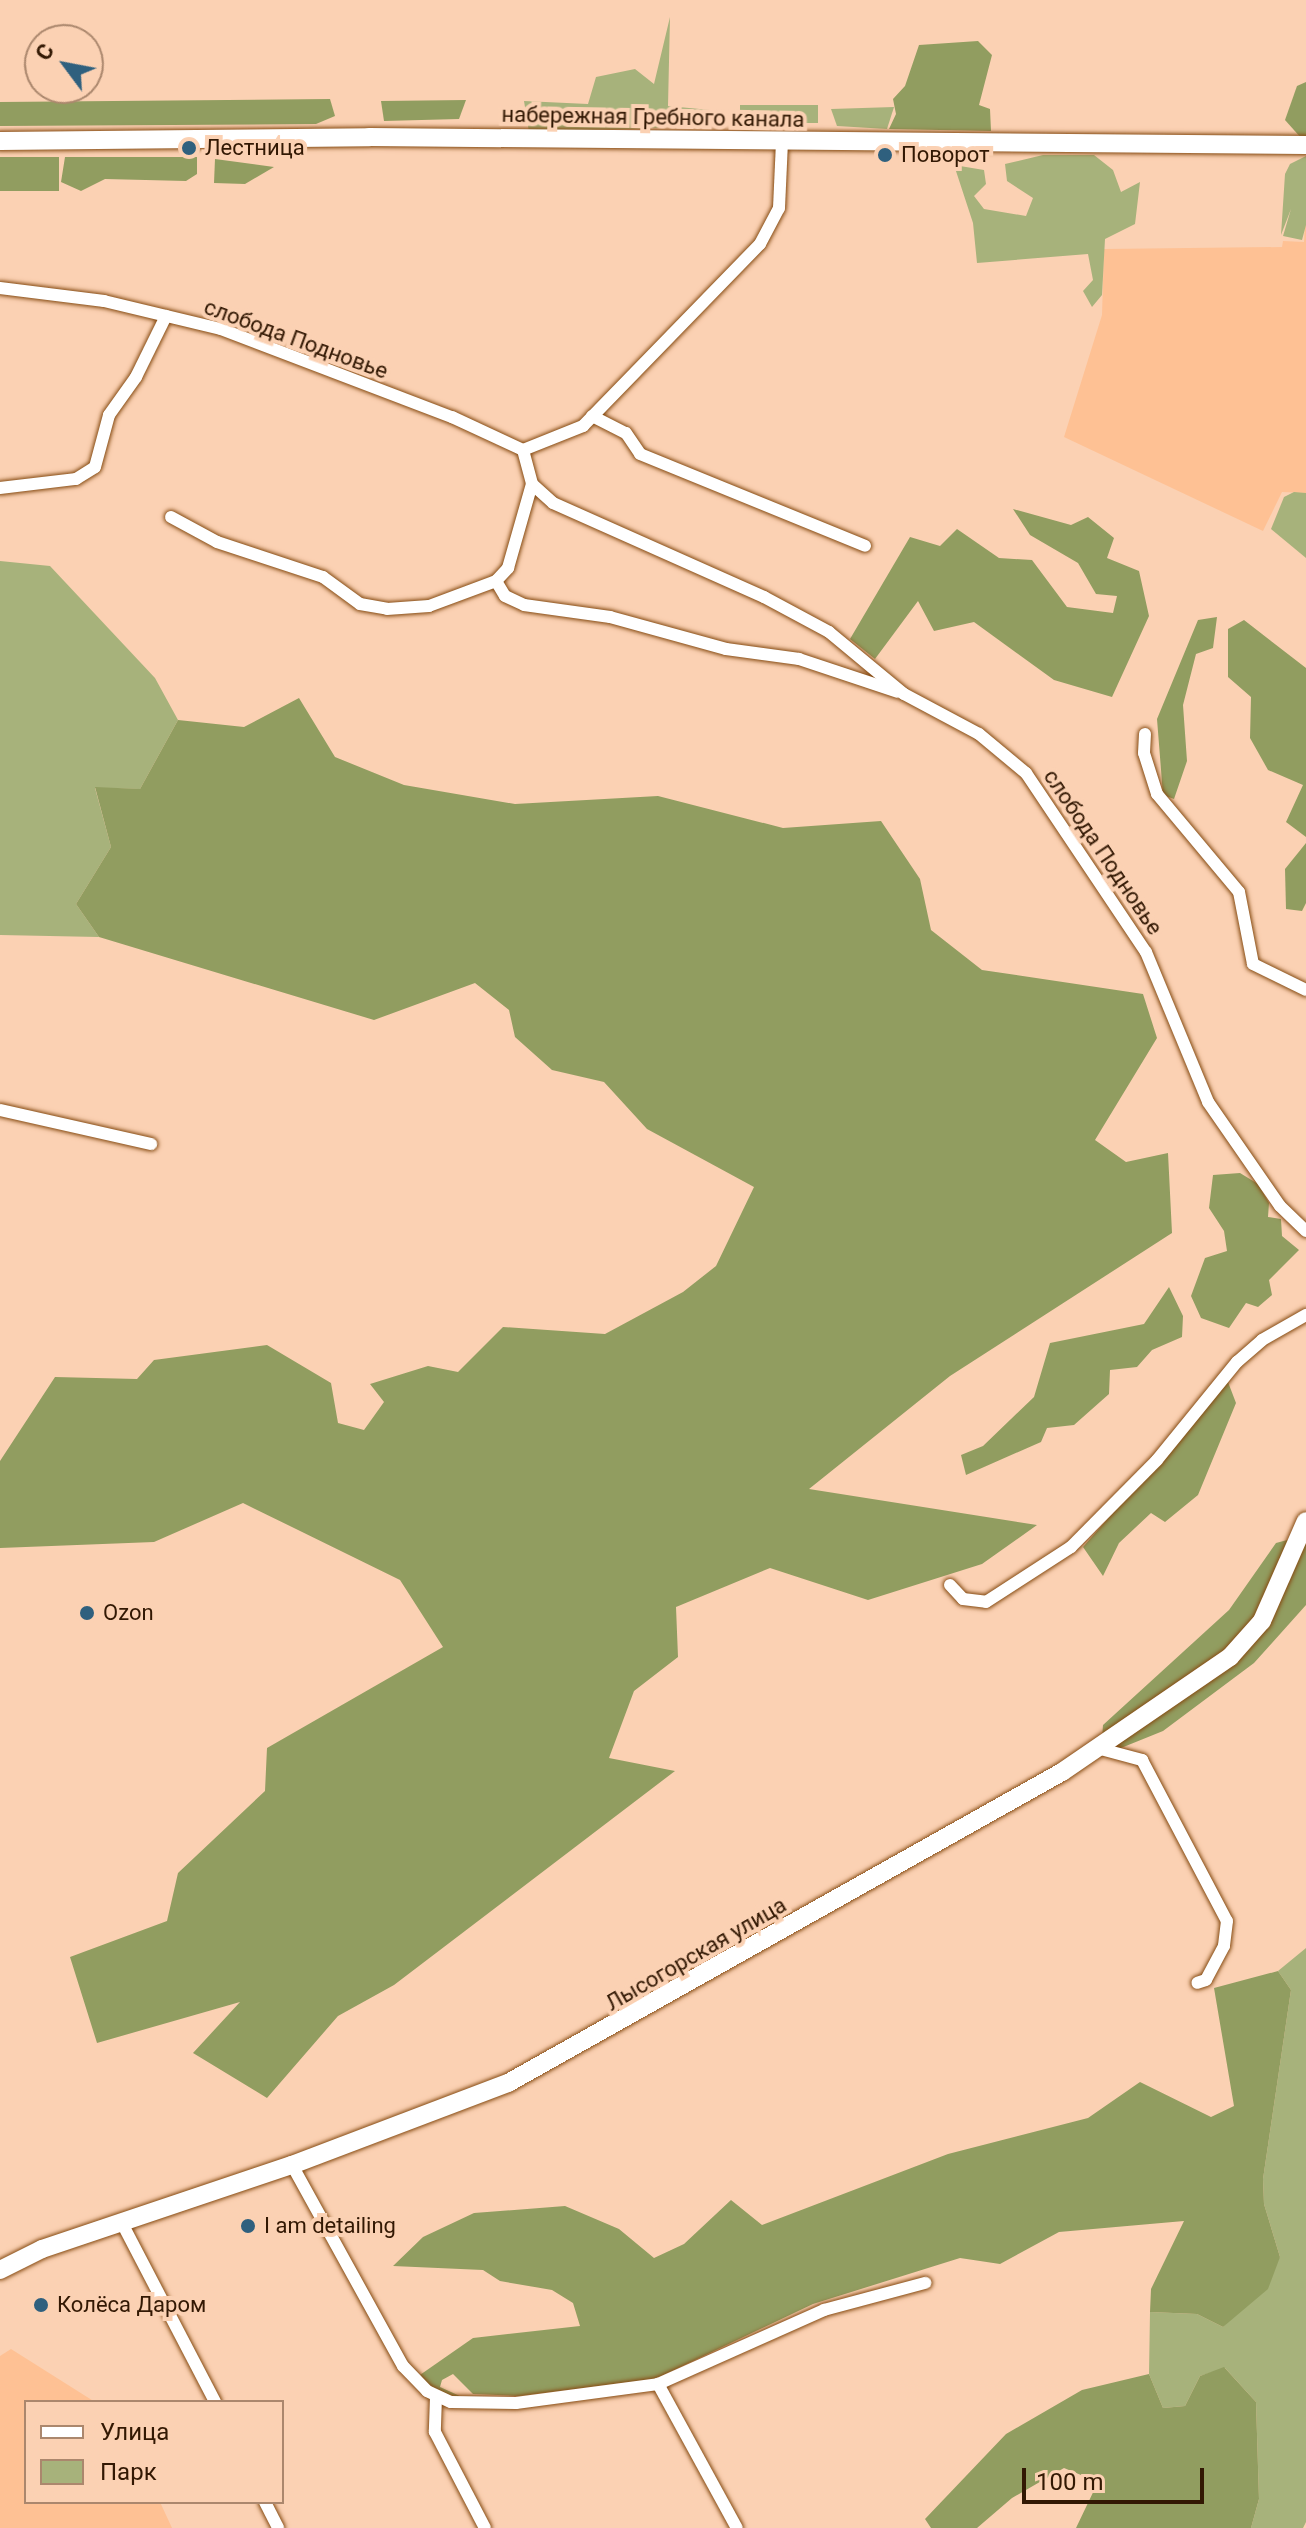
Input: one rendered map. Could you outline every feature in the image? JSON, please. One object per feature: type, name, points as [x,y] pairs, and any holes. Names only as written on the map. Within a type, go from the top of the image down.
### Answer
[{"type":"street","name":"набережная Гребного канала","points":[[0,141],[369,137],[1306,145]]},
{"type":"street","points":[[171,517],[217,542],[323,577],[360,604],[387,609],[429,606],[496,581],[517,550],[532,484],[523,450],[550,443],[592,416],[766,235],[779,208],[782,142]]},
{"type":"street","name":"слобода Подновье","points":[[0,288],[104,301],[221,329],[452,417],[523,450]]},
{"type":"street","points":[[0,488],[76,479],[95,467],[109,415],[136,377],[166,316]]},
{"type":"street","points":[[592,416],[626,433],[640,454],[865,546]]},
{"type":"street","name":"слобода Подновье","points":[[532,484],[553,503],[609,532],[764,597],[829,632],[904,694],[979,734],[1007,755],[1047,801],[1146,952],[1208,1102],[1280,1206],[1306,1231]]},
{"type":"street","points":[[496,581],[505,596],[524,605],[610,617],[726,649],[799,659],[904,694]]},
{"type":"street","points":[[1145,734],[1144,753],[1157,794],[1239,892],[1253,964],[1306,990]]},
{"type":"street","points":[[0,1110],[151,1144]]},
{"type":"street","points":[[950,1585],[963,1599],[986,1602],[1071,1547],[1157,1460],[1237,1362],[1262,1340],[1306,1315]]},
{"type":"street","name":"Лысогорская улица","points":[[0,2270],[42,2249],[292,2165],[508,2083],[597,2037],[1097,1748],[1230,1657],[1262,1621],[1306,1521]]},
{"type":"street","points":[[1097,1748],[1142,1760],[1227,1921],[1224,1946],[1206,1980],[1197,1983]]},
{"type":"street","points":[[292,2165],[403,2366],[436,2397],[494,2404],[658,2384],[824,2310],[925,2283]]},
{"type":"street","points":[[122,2223],[214,2400]]},
{"type":"street","points":[[658,2384],[737,2528]]},
{"type":"street","points":[[436,2397],[435,2432],[485,2528]]},
{"type":"street","points":[[266,2504],[278,2528]]},
{"type":"shaded area","points":[[1306,204],[1306,493],[1282,492],[1263,531],[1064,437],[1102,315],[1104,249],[1282,247],[1283,241],[1304,242]]},
{"type":"shaded area","points":[[11,2349],[92,2400],[24,2400],[24,2504],[161,2504],[172,2528],[0,2528],[0,2356]]},
{"type":"green space","points":[[670,17],[668,106],[710,110],[657,128],[529,132],[524,101],[588,104],[596,77],[635,69],[654,84]]},
{"type":"green space","points":[[978,41],[992,55],[979,105],[990,109],[991,131],[889,129],[896,114],[893,99],[905,86],[919,45]]},
{"type":"green space","points":[[1306,82],[1306,139],[1302,139],[1285,120],[1297,86]]},
{"type":"green space","points":[[330,99],[335,116],[316,124],[0,126],[0,102],[104,104],[104,101]]},
{"type":"green space","points":[[466,100],[459,119],[384,121],[381,101]]},
{"type":"green space","points":[[740,105],[818,105],[818,123],[740,123]]},
{"type":"green space","points":[[894,107],[887,129],[837,126],[831,109]]},
{"type":"green space","points":[[1043,155],[1094,155],[1113,170],[1121,192],[1140,182],[1135,224],[1105,239],[1102,295],[1092,307],[1083,291],[1093,280],[1088,254],[977,263],[973,223],[954,165],[984,170],[986,184],[974,196],[984,209],[1026,216],[1033,198],[1007,181],[1005,164]]},
{"type":"green space","points":[[1306,156],[1306,225],[1302,240],[1283,236],[1291,209],[1281,235],[1285,174],[1290,164]]},
{"type":"green space","points":[[0,157],[59,157],[59,191],[0,191]]},
{"type":"green space","points":[[65,157],[197,157],[197,174],[186,181],[105,179],[81,191],[61,182]]},
{"type":"green space","points":[[215,159],[274,167],[245,184],[214,183]]},
{"type":"green space","points":[[1294,492],[1306,493],[1306,558],[1271,529],[1284,497]]},
{"type":"green space","points":[[1013,509],[1071,525],[1088,517],[1114,538],[1107,558],[1139,571],[1149,616],[1112,697],[1054,680],[974,622],[934,631],[918,601],[875,659],[850,639],[910,537],[940,546],[957,529],[999,558],[1032,560],[1067,607],[1113,613],[1117,596],[1096,594],[1078,563],[1030,535]]},
{"type":"green space","points":[[0,561],[50,566],[155,678],[178,720],[140,789],[95,788],[111,847],[76,904],[99,937],[0,935]]},
{"type":"green space","points":[[1217,617],[1213,648],[1196,654],[1183,705],[1187,761],[1174,799],[1163,795],[1157,719],[1198,620]]},
{"type":"green space","points":[[1244,620],[1306,668],[1306,837],[1286,822],[1303,785],[1268,770],[1250,738],[1251,697],[1228,677],[1228,629]]},
{"type":"green space","points":[[299,698],[335,757],[404,785],[515,804],[658,796],[783,828],[881,821],[920,879],[931,930],[982,970],[1143,994],[1157,1038],[1095,1140],[1126,1162],[1168,1153],[1172,1233],[950,1376],[809,1489],[1037,1525],[982,1564],[868,1600],[770,1568],[676,1607],[678,1657],[634,1691],[609,1758],[675,1771],[394,1985],[338,2016],[267,2098],[193,2053],[240,2002],[97,2043],[70,1957],[167,1921],[178,1873],[265,1791],[267,1748],[443,1647],[400,1580],[243,1503],[154,1542],[0,1548],[0,1461],[55,1377],[137,1379],[154,1360],[267,1345],[331,1383],[338,1423],[364,1430],[384,1402],[370,1384],[428,1366],[458,1372],[503,1327],[605,1334],[683,1292],[716,1266],[754,1187],[647,1129],[604,1082],[552,1070],[515,1037],[509,1010],[475,983],[374,1020],[99,937],[76,904],[111,847],[95,787],[140,789],[178,720],[244,727]]},
{"type":"green space","points":[[1306,843],[1306,903],[1302,911],[1286,909],[1285,869]]},
{"type":"green space","points":[[1240,1173],[1258,1184],[1269,1203],[1268,1217],[1281,1219],[1282,1236],[1299,1250],[1269,1280],[1272,1295],[1258,1307],[1246,1303],[1229,1328],[1201,1318],[1191,1296],[1205,1258],[1227,1251],[1224,1231],[1209,1208],[1213,1175]]},
{"type":"green space","points":[[1169,1287],[1183,1316],[1182,1337],[1152,1350],[1137,1367],[1110,1370],[1109,1394],[1074,1425],[1047,1428],[1041,1442],[966,1475],[961,1455],[983,1446],[1034,1397],[1050,1343],[1144,1324]]},
{"type":"green space","points":[[1228,1382],[1236,1403],[1198,1495],[1165,1522],[1151,1513],[1119,1543],[1103,1576],[1083,1547]]},
{"type":"green space","points":[[1291,1539],[1256,1614],[1226,1652],[1102,1739],[1103,1725],[1229,1610],[1276,1543]]},
{"type":"green space","points":[[1306,1541],[1306,1605],[1254,1663],[1163,1731],[1116,1750],[1115,1742],[1250,1645]]},
{"type":"green space","points":[[1306,1948],[1306,2522],[1303,2528],[1251,2528],[1259,2499],[1256,2402],[1225,2368],[1200,2376],[1185,2406],[1163,2408],[1149,2374],[1150,2312],[1197,2314],[1223,2327],[1280,2257],[1264,2204],[1263,2179],[1291,1990],[1278,1971]]},
{"type":"green space","points":[[1278,1971],[1291,1990],[1263,2179],[1264,2204],[1280,2257],[1268,2289],[1223,2327],[1197,2314],[1150,2312],[1151,2289],[1184,2221],[1059,2232],[1000,2264],[960,2258],[813,2304],[655,2379],[519,2396],[473,2394],[453,2374],[442,2380],[440,2387],[462,2397],[434,2393],[417,2377],[473,2338],[580,2326],[573,2303],[552,2290],[500,2281],[483,2270],[393,2266],[423,2237],[474,2213],[565,2206],[619,2229],[654,2258],[684,2244],[731,2200],[762,2225],[948,2154],[1088,2118],[1140,2082],[1211,2117],[1234,2106],[1214,1988]]},
{"type":"green space","points":[[1224,2367],[1256,2402],[1259,2499],[1251,2528],[1076,2528],[1098,2482],[1064,2468],[1012,2498],[977,2528],[931,2528],[925,2519],[1006,2434],[1082,2390],[1149,2374],[1163,2408],[1185,2406],[1200,2376]]},
{"type":"place","name":"Лестница","points":[[189,148]]},
{"type":"place","name":"Поворот","points":[[885,155]]},
{"type":"place","name":"Ozon","points":[[87,1613]]},
{"type":"place","name":"I am detailing","points":[[248,2226]]},
{"type":"place","name":"Колёса Даром","points":[[41,2305]]}]
